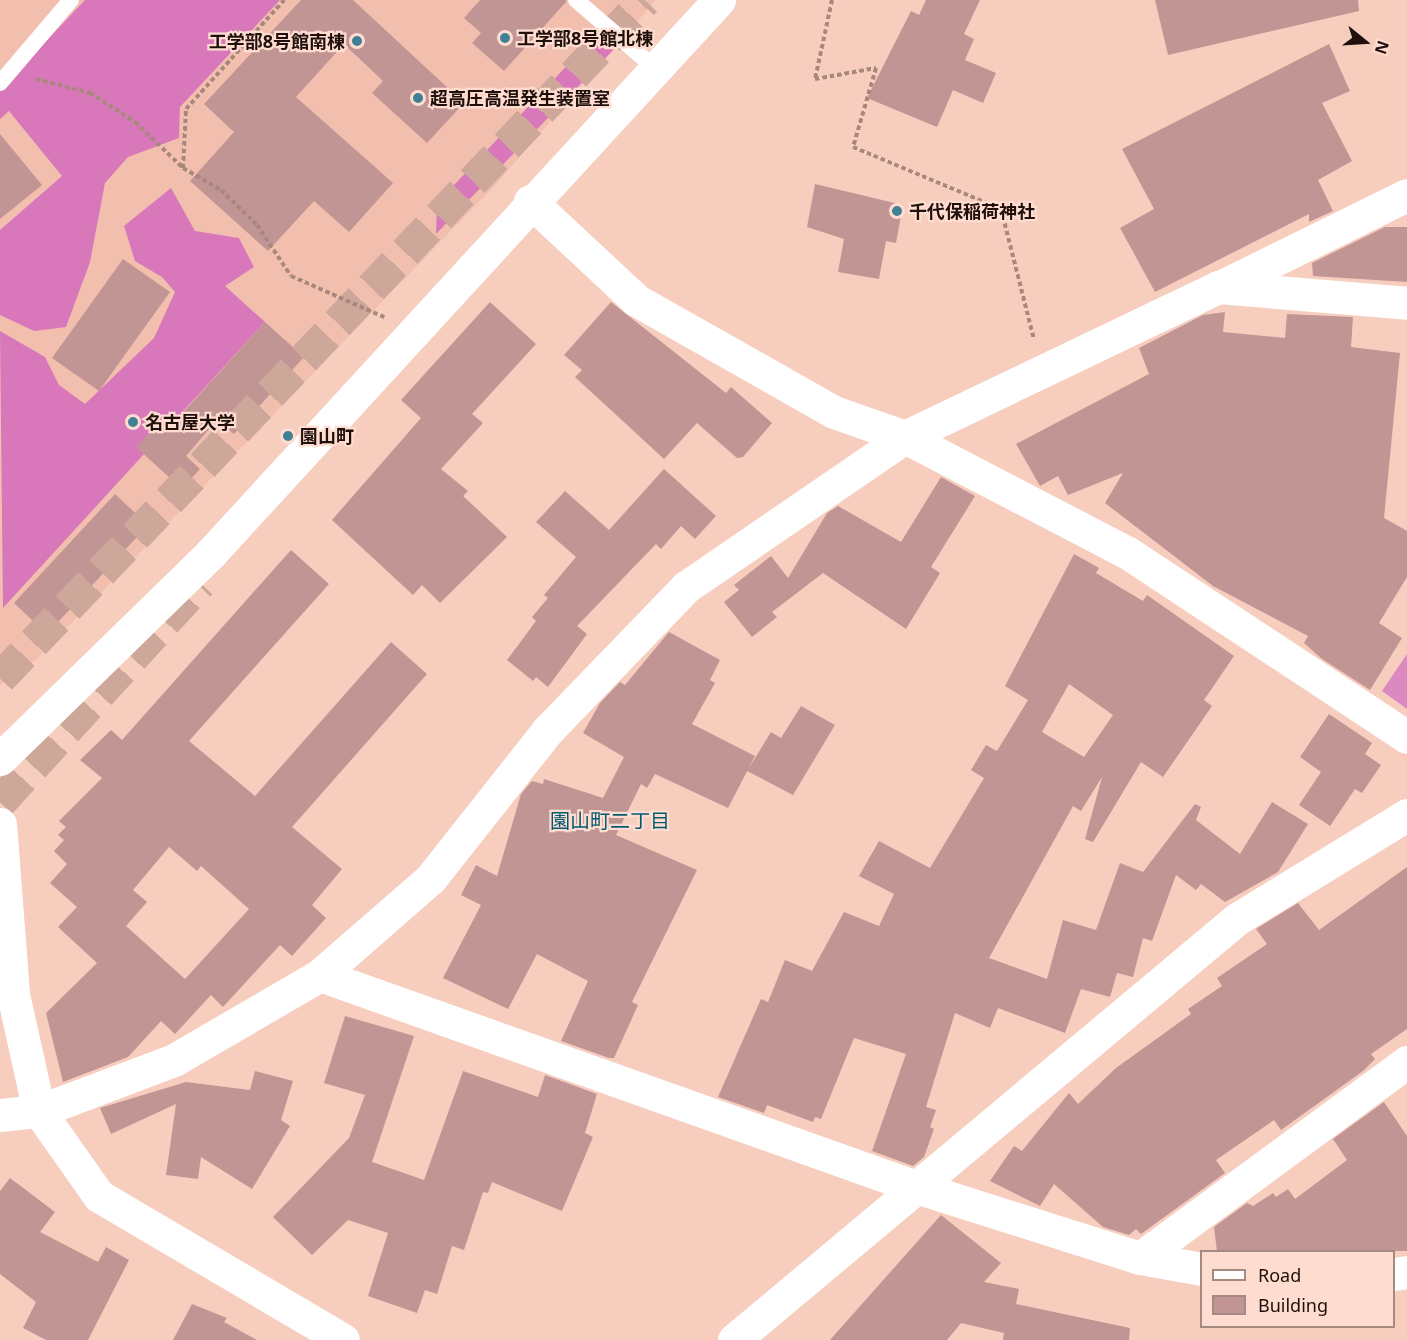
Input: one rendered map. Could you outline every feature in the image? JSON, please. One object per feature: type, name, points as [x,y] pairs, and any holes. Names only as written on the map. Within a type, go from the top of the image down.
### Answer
[{"type":"street","points":[[0,759],[211,553],[530,201],[719,0]]},
{"type":"street","points":[[0,1115],[39,1111],[174,1060],[320,975],[430,878],[548,730],[686,587],[905,437],[1407,195]]},
{"type":"street","points":[[530,201],[636,300],[834,412],[905,437],[1128,553],[1407,737]]},
{"type":"street","points":[[1218,287],[1407,303]]},
{"type":"street","points":[[734,1340],[1237,919],[1407,815]]},
{"type":"street","points":[[0,824],[12,994],[39,1111],[99,1196],[343,1340]]},
{"type":"street","points":[[320,975],[916,1187],[1140,1258],[1200,1269]]},
{"type":"street","points":[[1140,1258],[1407,1062]]},
{"type":"lane","points":[[6,78],[71,0]]},
{"type":"lane","points":[[576,0],[655,69]]},
{"type":"path","points":[[183,168],[186,109],[284,0]]},
{"type":"path","points":[[832,0],[815,79],[876,68],[853,147],[1001,210],[1042,372]]},
{"type":"path","points":[[6,78],[90,93],[135,122],[183,168],[221,190],[242,211],[291,276],[390,320]]},
{"type":"shaded area","name":"名古屋大学","points":[[0,0],[656,0],[497,183],[36,660],[0,685]]},
{"type":"shaded area","points":[[85,0],[280,0],[180,107],[179,138],[128,157],[105,183],[90,262],[66,327],[34,331],[0,315],[0,230],[62,176],[9,111],[0,119],[0,90]]},
{"type":"shaded area","points":[[594,37],[622,41],[436,234],[437,203]]},
{"type":"shaded area","points":[[171,188],[195,231],[239,238],[254,267],[225,286],[265,322],[3,608],[0,331],[45,357],[59,385],[85,404],[154,338],[175,292],[162,277],[135,261],[124,226]]},
{"type":"shaded area","points":[[1407,654],[1407,709],[1382,691]]},
{"type":"building","points":[[301,0],[353,0],[464,103],[427,143],[372,93],[383,81],[344,44],[296,97],[393,183],[349,232],[314,201],[268,251],[190,181],[234,132],[204,104]]},
{"type":"building","name":"工学部8号館北棟","points":[[480,0],[566,0],[566,2],[504,71],[472,43],[481,33],[464,18]]},
{"type":"building","points":[[926,0],[980,0],[964,34],[974,39],[965,60],[996,73],[983,103],[953,90],[937,127],[867,98],[911,11],[919,15]]},
{"type":"building","points":[[1155,0],[1358,0],[1359,11],[1168,55]]},
{"type":"building","points":[[1329,44],[1350,91],[1322,103],[1352,161],[1318,180],[1333,211],[1309,222],[1309,214],[1155,292],[1120,228],[1154,209],[1122,149]]},
{"type":"building","points":[[0,134],[42,185],[0,219]]},
{"type":"building","points":[[815,184],[903,205],[896,243],[886,241],[879,279],[838,272],[844,239],[807,227]]},
{"type":"building","points":[[1385,227],[1407,227],[1407,282],[1313,276],[1312,263]]},
{"type":"building","points":[[123,259],[170,292],[99,391],[52,358]]},
{"type":"building","points":[[490,302],[536,344],[472,414],[483,423],[441,469],[468,491],[463,496],[507,537],[440,603],[422,585],[413,595],[332,520],[421,418],[401,400]]},
{"type":"building","points":[[611,302],[726,393],[731,387],[772,423],[743,457],[737,458],[697,423],[664,459],[575,377],[582,370],[564,355]]},
{"type":"building","points":[[1225,312],[1223,332],[1285,338],[1287,314],[1353,317],[1351,347],[1400,353],[1384,518],[1407,531],[1407,577],[1379,623],[1402,638],[1370,690],[1322,659],[1304,643],[1308,636],[1213,586],[1105,503],[1123,473],[1068,495],[1058,476],[1040,486],[1016,444],[1149,374],[1139,348],[1203,315]]},
{"type":"building","points":[[265,322],[304,357],[234,434],[217,420],[186,456],[200,469],[182,489],[136,447],[165,416],[173,423]]},
{"type":"building","points":[[664,469],[716,516],[695,539],[681,526],[661,549],[656,544],[577,626],[587,634],[548,687],[536,677],[533,681],[507,660],[536,621],[532,617],[548,598],[544,595],[576,557],[536,522],[565,491],[609,530]]},
{"type":"building","points":[[941,477],[975,496],[931,567],[940,573],[906,629],[823,573],[772,612],[777,617],[752,637],[724,602],[739,590],[734,585],[771,556],[788,578],[827,513],[838,506],[901,542]]},
{"type":"building","points":[[115,494],[148,525],[47,634],[14,603]]},
{"type":"building","points":[[291,550],[329,584],[189,741],[255,796],[391,642],[427,674],[292,827],[342,869],[312,905],[326,918],[292,956],[280,945],[223,1007],[211,995],[175,1034],[161,1021],[128,1057],[63,1082],[46,1013],[97,963],[58,927],[77,907],[50,883],[67,864],[54,851],[64,840],[58,835],[66,827],[59,821],[102,778],[80,760],[111,730],[122,740]],"holes":[[[169,847],[197,871],[201,866],[249,909],[185,979],[126,926],[147,902],[133,890]]]},
{"type":"building","points":[[1074,554],[1099,568],[1096,573],[1143,601],[1147,595],[1234,656],[1204,700],[1212,706],[1163,777],[1141,762],[1093,842],[1085,839],[1102,777],[1081,811],[1073,806],[989,958],[1047,979],[1063,920],[1096,930],[1120,863],[1143,872],[1195,804],[1201,807],[1196,820],[1240,854],[1272,802],[1308,824],[1278,872],[1225,902],[1201,884],[1196,890],[1176,875],[1152,941],[1143,938],[1133,977],[1117,973],[1110,997],[1081,989],[1065,1033],[998,1008],[990,1028],[955,1013],[926,1107],[936,1110],[930,1127],[934,1129],[924,1157],[913,1166],[872,1151],[906,1054],[854,1038],[821,1119],[815,1117],[813,1122],[767,1105],[764,1113],[718,1097],[761,999],[768,1002],[785,960],[812,971],[844,912],[879,926],[894,894],[859,876],[879,841],[930,868],[984,778],[971,770],[986,745],[997,751],[1028,700],[1005,686]],"holes":[[[1069,684],[1113,715],[1084,757],[1042,732]]]},
{"type":"building","points":[[669,632],[720,660],[710,680],[715,683],[692,724],[755,756],[728,808],[655,774],[647,788],[641,784],[616,835],[697,870],[632,1002],[638,1005],[614,1058],[609,1058],[561,1041],[588,981],[537,954],[508,1009],[443,978],[481,905],[461,895],[476,865],[497,876],[521,794],[532,781],[543,784],[544,779],[603,798],[624,757],[583,733],[600,703],[620,682],[625,685]]},
{"type":"building","points":[[801,706],[835,725],[793,795],[747,771],[771,732],[781,738]]},
{"type":"building","points":[[1329,714],[1372,743],[1365,754],[1381,765],[1362,793],[1355,789],[1330,826],[1299,805],[1321,772],[1300,757]]},
{"type":"building","points":[[1407,867],[1407,1029],[1371,1054],[1375,1059],[1363,1071],[1281,1130],[1274,1120],[1216,1160],[1225,1173],[1141,1234],[1136,1229],[1129,1235],[1103,1227],[1054,1184],[1040,1206],[990,1181],[1014,1146],[1022,1151],[1069,1093],[1078,1104],[1116,1068],[1191,1014],[1188,1009],[1222,986],[1217,978],[1267,944],[1256,929],[1298,903],[1319,930]]},
{"type":"building","points":[[345,1016],[414,1036],[372,1162],[424,1180],[463,1071],[538,1097],[545,1075],[597,1094],[585,1133],[593,1137],[562,1211],[492,1182],[488,1193],[483,1192],[464,1250],[452,1246],[437,1294],[425,1290],[417,1313],[368,1296],[388,1233],[348,1220],[312,1255],[273,1217],[349,1138],[365,1095],[324,1083]]},
{"type":"building","points":[[255,1071],[293,1081],[281,1120],[290,1126],[252,1189],[201,1157],[198,1179],[166,1175],[176,1104],[111,1134],[100,1108],[186,1082],[250,1090]]},
{"type":"building","points":[[1384,1102],[1407,1136],[1407,1251],[1217,1250],[1214,1227],[1247,1203],[1253,1206],[1273,1193],[1276,1197],[1288,1189],[1295,1199],[1347,1160],[1333,1139]]},
{"type":"building","points":[[10,1178],[55,1212],[40,1232],[98,1262],[106,1247],[129,1260],[88,1340],[46,1340],[23,1328],[36,1302],[0,1274],[0,1191]]},
{"type":"building","points":[[941,1215],[1001,1263],[984,1282],[1019,1289],[1016,1304],[1130,1328],[1129,1340],[1003,1340],[1004,1333],[961,1323],[947,1340],[830,1340]]},
{"type":"building","points":[[192,1304],[227,1318],[224,1322],[257,1340],[173,1340]]},
{"type":"tunnel","points":[[0,678],[645,0]]},
{"type":"tunnel","points":[[0,802],[200,583]]},
{"type":"place","name":"工学部8号館北棟","points":[[505,38]]},
{"type":"place","name":"工学部8号館南棟","points":[[357,41]]},
{"type":"place","name":"超高圧高温発生装置室","points":[[418,98]]},
{"type":"place","name":"千代保稲荷神社","points":[[897,211]]},
{"type":"place","name":"名古屋大学","points":[[133,422]]},
{"type":"place","name":"園山町","points":[[288,436]]},
{"type":"district","name":"園山町二丁目","points":[[610,820]]}]
